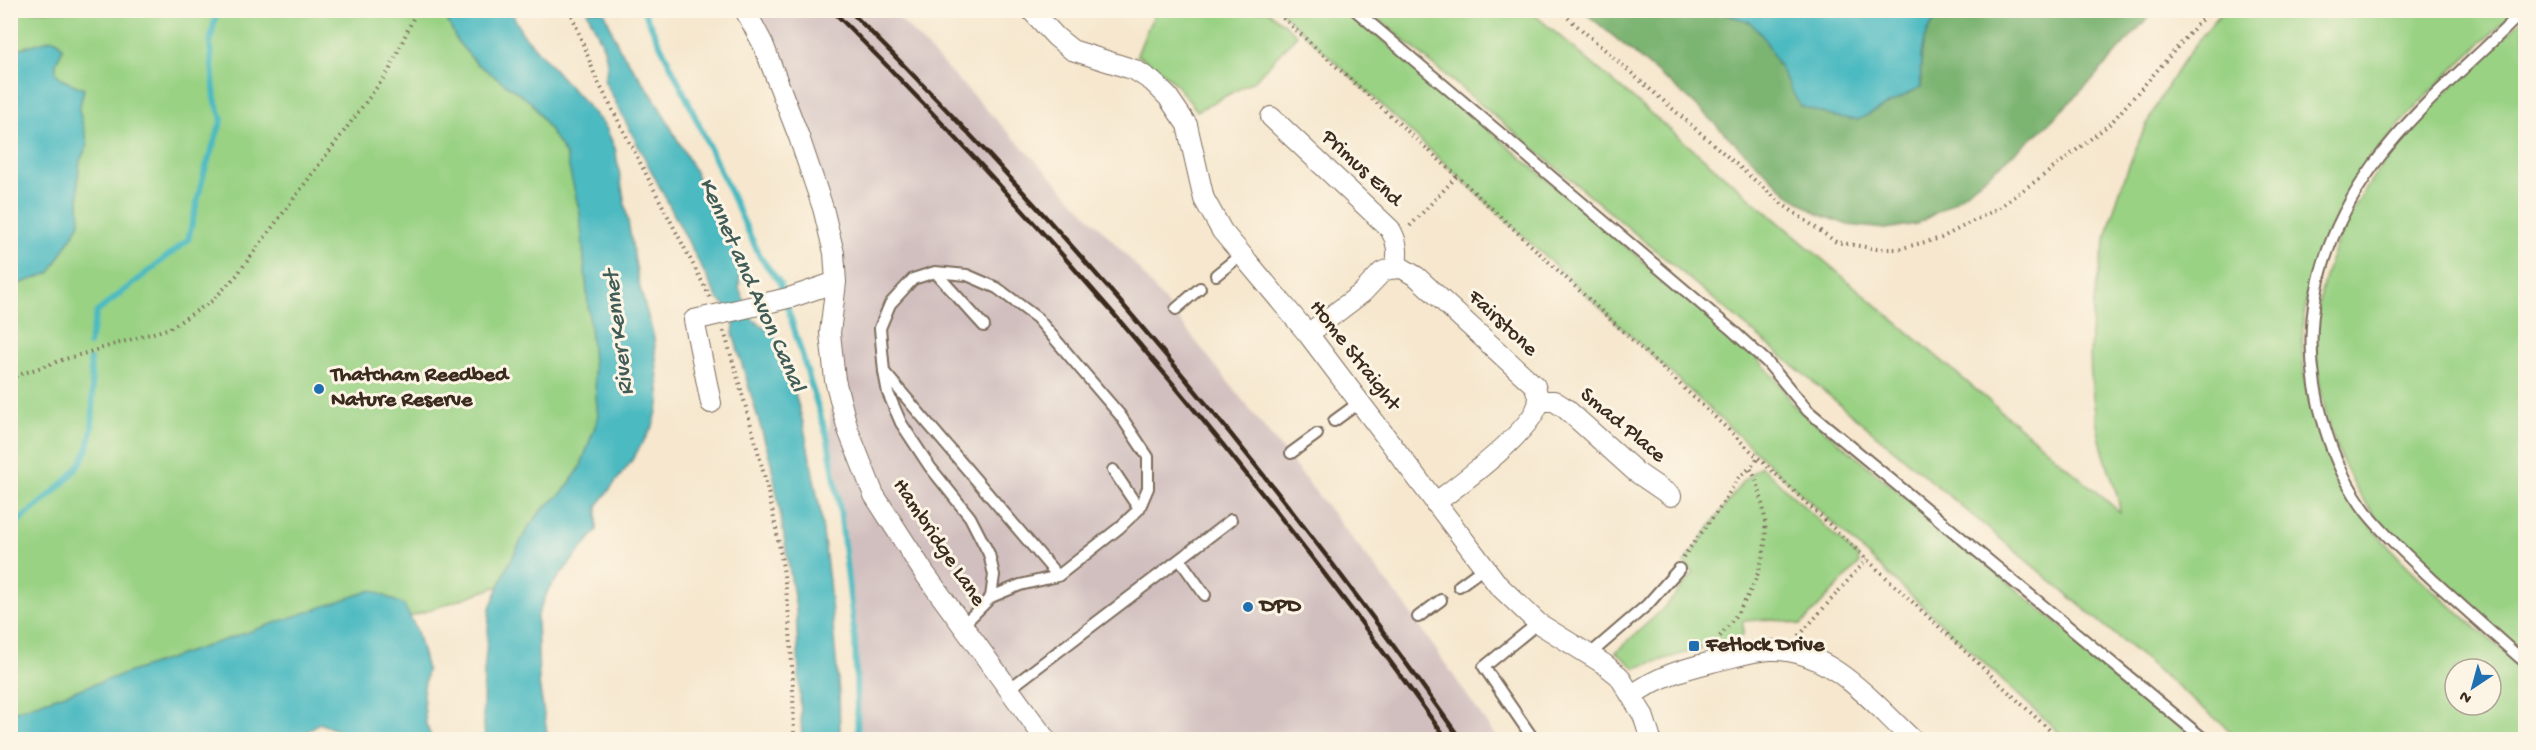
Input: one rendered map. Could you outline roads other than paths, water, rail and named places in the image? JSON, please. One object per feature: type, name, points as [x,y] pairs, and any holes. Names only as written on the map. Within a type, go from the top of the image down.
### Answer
[{"type":"street","name":"Hambridge Lane","points":[[745,10],[762,44],[806,157],[825,219],[834,253],[836,282],[830,333],[832,359],[848,430],[874,495],[895,530],[1046,740]]},
{"type":"street","name":"Home Straight","points":[[1031,10],[1056,37],[1072,50],[1135,70],[1152,81],[1168,97],[1187,125],[1204,199],[1210,213],[1308,334],[1498,585],[1538,623],[1619,676],[1633,695],[1651,740]]},
{"type":"street","name":"Primus End","points":[[1271,117],[1384,223],[1395,237],[1398,253],[1396,267]]},
{"type":"street","points":[[1308,334],[1362,293],[1382,272],[1396,267]]},
{"type":"street","name":"Fairstone","points":[[1396,267],[1402,268],[1417,278],[1535,386],[1539,401]]},
{"type":"street","points":[[711,403],[694,320],[783,299],[836,282]]},
{"type":"street","points":[[1435,502],[1480,470],[1495,456],[1534,415],[1539,401]]},
{"type":"street","name":"Smad Place","points":[[1539,401],[1554,402],[1565,408],[1636,472],[1671,496]]},
{"type":"street","points":[[1633,695],[1649,682],[1693,667],[1749,653],[1771,650],[1798,654],[1822,663],[1844,676],[1913,740]]},
{"type":"lane","points":[[1354,10],[1733,331],[1767,362],[1808,411],[2205,740]]},
{"type":"lane","points":[[2524,10],[2426,104],[2376,162],[2343,217],[2322,268],[2312,306],[2310,339],[2312,377],[2330,444],[2348,483],[2367,513],[2399,548],[2526,663]]},
{"type":"lane","points":[[1216,275],[1242,254]]},
{"type":"lane","points":[[935,272],[984,326]]},
{"type":"lane","points":[[963,625],[991,597],[1020,585],[1058,576],[1119,528],[1139,509],[1148,488],[1148,456],[1120,416],[1037,318],[997,288],[967,275],[935,272],[913,279],[890,304],[880,328],[884,372],[888,393],[901,423],[930,467],[970,516],[989,554],[994,575],[991,597]]},
{"type":"lane","points":[[1176,309],[1200,288]]},
{"type":"lane","points":[[884,372],[1058,576]]},
{"type":"lane","points":[[1334,421],[1360,402]]},
{"type":"lane","points":[[1291,453],[1317,434]]},
{"type":"lane","points":[[1113,470],[1139,509]]},
{"type":"lane","points":[[1009,689],[1231,520]]},
{"type":"lane","points":[[1180,560],[1204,596]]},
{"type":"lane","points":[[1459,586],[1485,567]]},
{"type":"lane","points":[[1589,655],[1647,605],[1679,569]]},
{"type":"lane","points":[[1418,617],[1441,600]]},
{"type":"lane","points":[[1534,740],[1485,667],[1538,623]]},
{"type":"water","points":[[1966,10],[1964,13],[1949,13],[1938,18],[1925,36],[1922,49],[1921,87],[1858,120],[1831,116],[1800,106],[1764,38],[1750,22],[1715,11]]},
{"type":"water","name":"River Kennet","points":[[443,11],[511,11],[522,33],[605,126],[615,148],[639,284],[654,338],[660,401],[653,426],[630,463],[597,506],[597,530],[548,590],[537,617],[539,683],[548,739],[485,739],[484,673],[490,608],[507,567],[529,526],[542,510],[564,491],[580,468],[598,418],[580,214],[566,155],[532,103],[476,63],[457,41]]},
{"type":"water","points":[[587,11],[604,11],[619,48],[654,98],[690,162],[741,263],[739,288],[753,320],[773,333],[784,352],[803,423],[820,509],[839,693],[840,739],[802,739],[796,609],[771,462],[733,334],[732,314],[718,299],[604,80],[607,71],[605,53]]},
{"type":"water","points":[[53,39],[58,41],[63,49],[56,63],[56,73],[63,80],[84,89],[79,110],[88,144],[80,161],[78,179],[80,223],[50,273],[11,287],[11,51]]},
{"type":"water","points":[[372,590],[404,605],[417,631],[427,670],[423,694],[426,724],[432,739],[344,739],[339,731],[319,723],[297,739],[11,739],[12,712]]},
{"type":"waterway","points":[[89,344],[97,312],[188,240],[204,173],[222,119],[215,99],[210,43],[217,10]]},
{"type":"waterway","name":"Kennet and Avon Canal","points":[[643,10],[760,257],[780,283],[828,440],[840,510],[855,640],[858,740]]},
{"type":"waterway","points":[[10,529],[56,490],[85,456],[92,423],[90,360]]},
{"type":"railway","points":[[832,10],[998,183],[1155,362],[1304,547],[1447,740]]},
{"type":"railway","points":[[849,10],[1014,182],[1171,362],[1320,547],[1461,740]]},
{"type":"place","name":"Thatcham Reedbed Nature Reserve","points":[[319,389]]},
{"type":"place","name":"DPD","points":[[1248,607]]},
{"type":"place","name":"Fetlock Drive","points":[[1694,646]]}]
